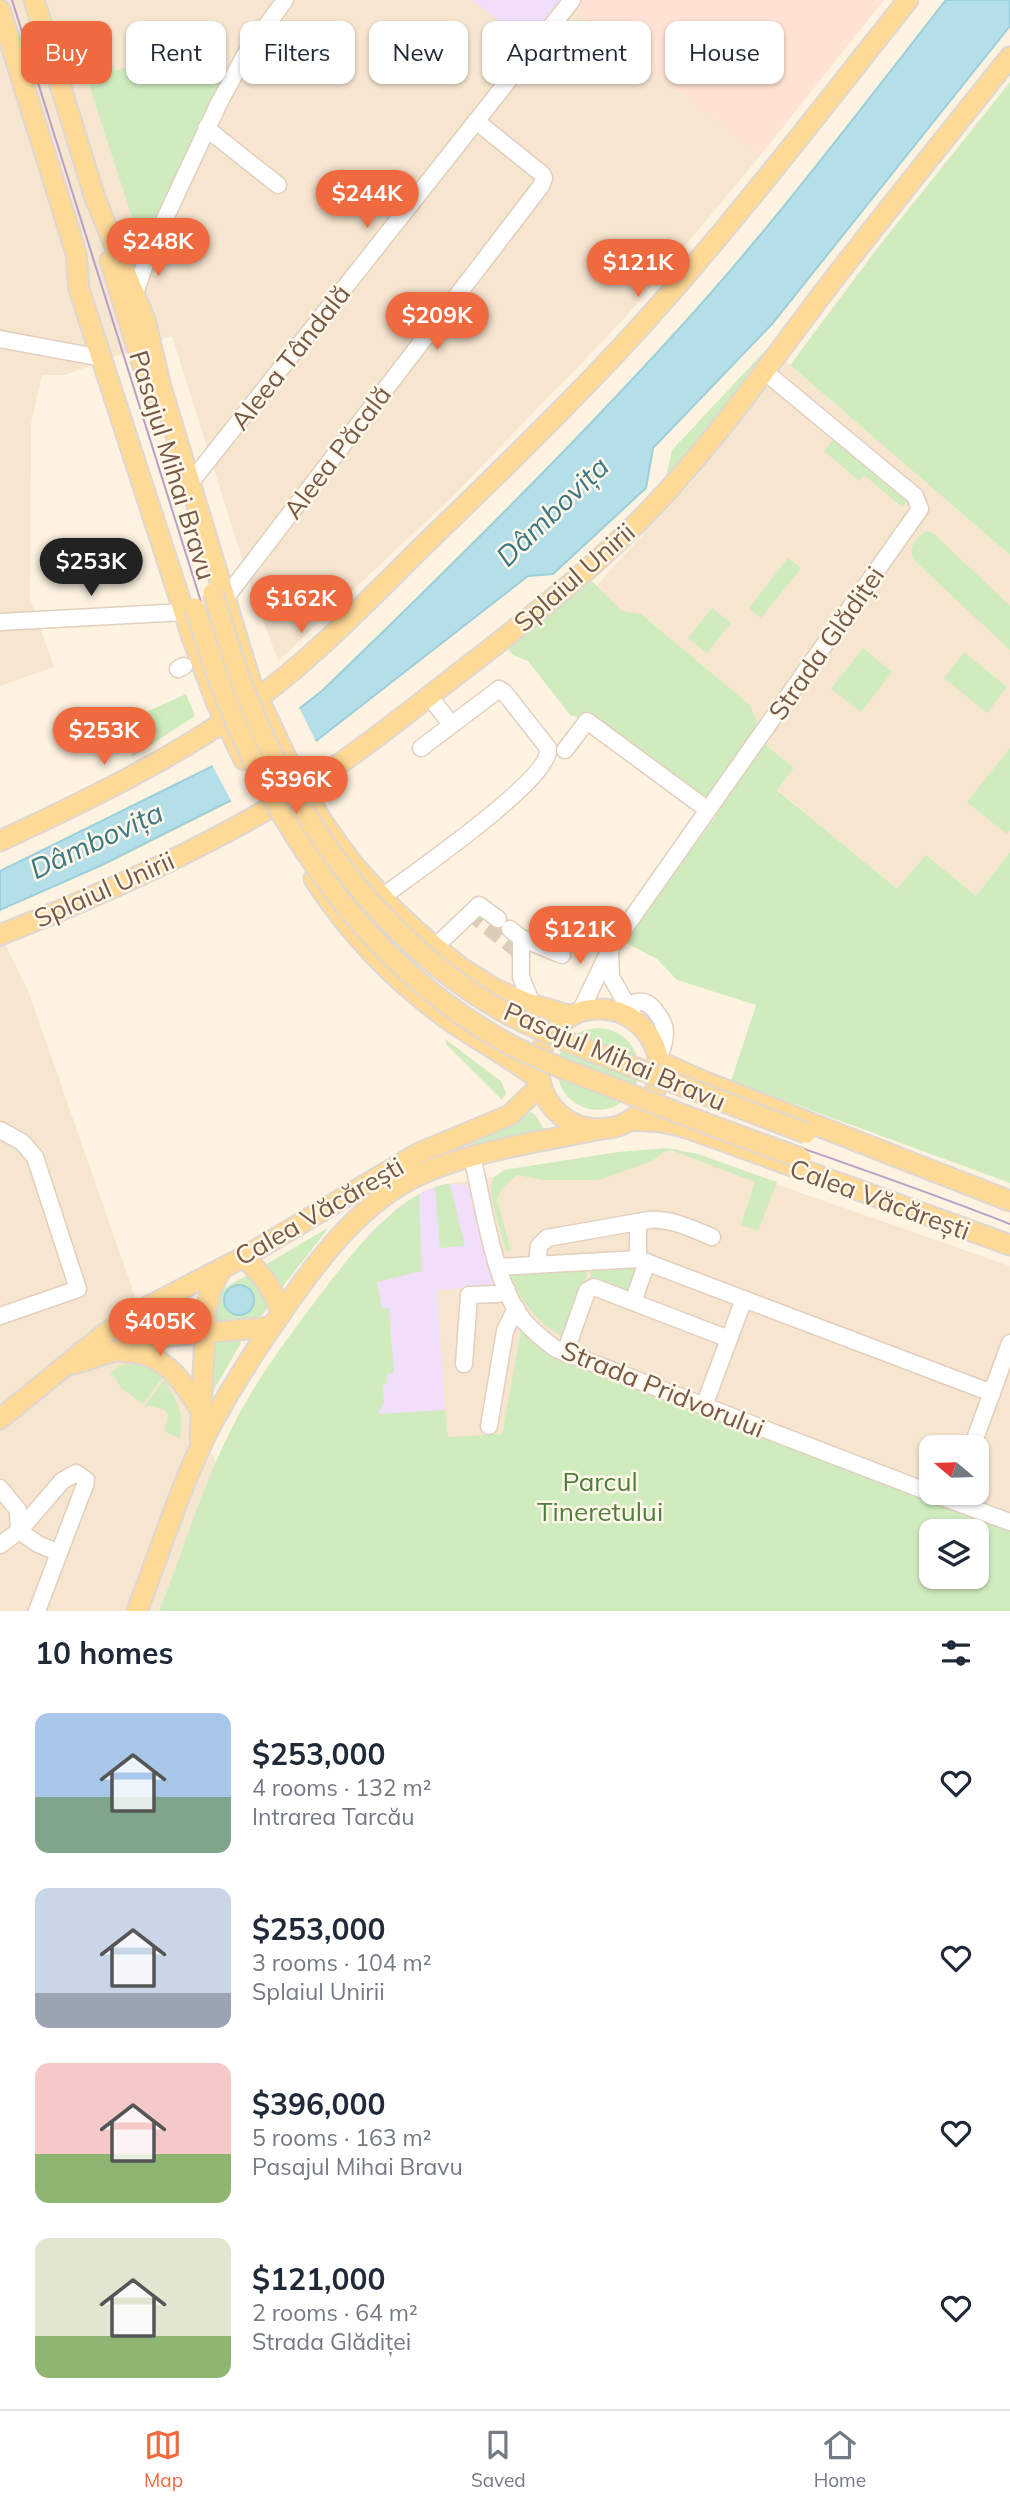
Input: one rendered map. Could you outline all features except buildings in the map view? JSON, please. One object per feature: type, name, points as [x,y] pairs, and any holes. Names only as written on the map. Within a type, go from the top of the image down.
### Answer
[{"type":"main road","points":[[34,0],[95,198],[145,320],[161,387],[227,596],[242,655],[262,707],[302,789],[352,863],[382,897],[435,947],[477,978],[506,994],[532,1004],[576,1014]]},
{"type":"main road","points":[[0,841],[228,729],[262,707],[300,664],[605,365],[687,273],[908,0]]},
{"type":"main road","points":[[0,10],[76,254],[79,289],[184,612],[228,729],[258,788],[337,914],[375,957],[408,988],[448,1019],[541,1082]]},
{"type":"main road","name":"Splaiul Unirii","points":[[0,935],[106,891],[210,840],[302,789],[536,613],[629,531],[686,470],[1010,57]]},
{"type":"main road","name":"Pasajul Mihai Bravu","points":[[95,198],[126,315],[248,701],[286,780],[306,813],[349,875],[383,916],[424,956],[454,980],[498,1009],[532,1027],[1010,1211]]},
{"type":"main road","name":"Pasajul Mihai Bravu","points":[[76,254],[84,268],[103,323],[231,711],[269,791],[301,844],[351,913],[379,946],[441,1000],[486,1030],[533,1056],[1010,1236]]},
{"type":"main road","points":[[622,1008],[649,1036],[658,1061],[657,1080],[652,1095],[639,1113],[630,1119],[605,1128],[585,1127],[565,1118],[550,1103],[541,1082],[539,1063],[544,1044],[555,1028],[576,1014],[592,1009],[622,1008]]},
{"type":"main road","name":"Calea Văcărești","points":[[658,1061],[1010,1201]]},
{"type":"main road","name":"Calea Văcărești","points":[[0,1419],[103,1335],[143,1309],[244,1257],[419,1153],[510,1115],[541,1082]]},
{"type":"main road","name":"Calea Văcărești","points":[[630,1119],[663,1122],[687,1128],[1010,1245]]},
{"type":"main road","name":"Calea Văcărești","points":[[64,1367],[149,1339],[276,1321],[333,1245],[386,1195],[427,1171],[472,1157],[605,1128]]},
{"type":"main road","points":[[137,1611],[200,1450],[232,1388],[276,1321],[278,1301],[267,1282],[244,1257]]},
{"type":"main road","points":[[200,1450],[208,1298],[222,1268]]},
{"type":"main road","points":[[108,1353],[140,1353],[160,1361],[187,1388],[202,1412]]},
{"type":"street","points":[[135,293],[149,253],[206,128],[245,55],[285,0]]},
{"type":"street","name":"Aleea Tândală","points":[[191,482],[572,0]]},
{"type":"street","name":"Aleea Păcală","points":[[227,596],[544,182],[542,174],[476,121]]},
{"type":"street","points":[[206,128],[278,185]]},
{"type":"street","points":[[117,250],[135,254],[149,253]]},
{"type":"street","points":[[0,339],[102,358]]},
{"type":"street","name":"Strada Glădiței","points":[[576,1014],[610,949],[920,509],[915,496],[764,371]]},
{"type":"street","points":[[0,622],[184,612]]},
{"type":"street","points":[[382,897],[509,800],[541,768],[548,755],[548,748],[501,690],[421,748]]},
{"type":"street","points":[[429,696],[451,724]]},
{"type":"street","points":[[565,750],[587,720],[708,810]]},
{"type":"street","points":[[435,947],[479,905],[510,929],[562,955]]},
{"type":"street","points":[[510,929],[521,978],[532,1004]]},
{"type":"street","points":[[610,949],[611,976],[622,1008],[639,1001],[648,1003],[662,1021],[664,1038],[658,1061]]},
{"type":"street","points":[[0,1130],[22,1142],[35,1157],[78,1289],[0,1316]]},
{"type":"street","name":"Strada Pridvorului","points":[[472,1157],[498,1267],[507,1290],[516,1308],[531,1327],[551,1345],[565,1353],[919,1488]]},
{"type":"street","points":[[537,1264],[539,1246],[547,1238],[638,1222],[660,1219],[712,1237]]},
{"type":"street","points":[[633,1302],[643,1261],[638,1222]]},
{"type":"street","points":[[498,1267],[643,1261],[992,1394]]},
{"type":"street","points":[[565,1353],[590,1288],[594,1287],[729,1339]]},
{"type":"street","points":[[464,1364],[469,1295],[498,1294],[507,1290]]},
{"type":"street","points":[[704,1406],[744,1299]]},
{"type":"street","points":[[489,1426],[505,1331],[516,1308]]},
{"type":"street","points":[[977,1435],[1010,1343]]},
{"type":"street","points":[[0,1545],[19,1531],[62,1481],[76,1473],[86,1480],[37,1611]]},
{"type":"street","points":[[0,1488],[18,1510],[19,1531]]},
{"type":"street","name":"Strada Pridvorului","points":[[972,1505],[1010,1522]]},
{"type":"street","points":[[19,1531],[38,1544],[59,1553]]},
{"type":"shaded area","points":[[0,0],[579,0],[574,7],[591,21],[482,21],[482,84],[651,84],[651,69],[665,80],[665,84],[670,84],[760,156],[622,321],[455,494],[278,661],[251,587],[172,336],[65,375],[42,375],[31,424],[30,598],[54,667],[0,686]]},
{"type":"shaded area","points":[[472,0],[563,0],[547,21],[499,21]]},
{"type":"shaded area","points":[[579,0],[884,0],[760,156],[670,84],[784,84],[784,21],[665,21],[665,80],[651,69],[651,21],[591,21],[573,7]]},
{"type":"shaded area","points":[[784,360],[1010,555],[1010,852],[976,896],[897,890],[777,789],[794,768],[767,746],[750,705],[641,614],[622,612],[597,585],[697,476]]},
{"type":"shaded area","points":[[0,934],[29,993],[138,1305],[216,1462],[159,1611],[0,1611]]},
{"type":"shaded area","points":[[676,1149],[1010,1266],[1010,1526],[954,1505],[989,1505],[989,1435],[919,1435],[919,1492],[551,1353],[536,1345],[521,1331],[502,1434],[447,1438],[367,1236],[400,1206],[426,1190],[446,1184]]},
{"type":"shaded area","points":[[446,1184],[467,1185],[495,1286],[437,1290],[448,1454],[359,1461],[367,1236],[400,1206],[426,1190]]},
{"type":"green space","points":[[112,64],[114,71],[126,67],[126,84],[224,84],[146,241],[140,242],[89,84],[112,84]]},
{"type":"green space","points":[[1010,82],[1010,555],[790,365],[879,246]]},
{"type":"green space","points":[[776,339],[784,345],[661,499],[672,450]]},
{"type":"green space","points":[[833,440],[907,501],[902,507],[864,475],[859,481],[824,451]]},
{"type":"green space","points":[[927,531],[933,533],[1010,606],[1010,650],[914,560],[914,543]]},
{"type":"green space","points":[[788,558],[801,568],[761,618],[749,608]]},
{"type":"green space","points":[[592,581],[622,611],[641,614],[750,705],[767,746],[794,768],[777,790],[897,889],[926,855],[976,896],[1010,852],[1010,1183],[731,1081],[756,1005],[677,980],[657,959],[624,942],[716,816],[588,721],[570,715],[528,661],[513,655],[508,649]]},
{"type":"green space","points":[[712,608],[731,623],[707,653],[688,638]]},
{"type":"green space","points":[[863,648],[892,672],[861,712],[831,689]]},
{"type":"green space","points":[[964,652],[1007,687],[987,713],[944,678]]},
{"type":"green space","points":[[186,694],[195,716],[132,757],[133,718]]},
{"type":"green space","points":[[1010,748],[1010,830],[1007,834],[967,802]]},
{"type":"green space","points":[[590,1028],[606,1028],[621,1035],[632,1046],[639,1061],[636,1085],[627,1098],[606,1110],[590,1110],[575,1103],[564,1092],[557,1077],[557,1061],[564,1046],[575,1035]]},
{"type":"green space","points":[[445,1039],[501,1081],[506,1093],[502,1100],[446,1044]]},
{"type":"green space","points":[[531,1112],[546,1132],[493,1141],[456,1151],[508,1127]]},
{"type":"green space","points":[[666,1148],[698,1154],[777,1182],[758,1231],[741,1225],[755,1182],[671,1150],[652,1161],[599,1180],[544,1180],[517,1175],[501,1189],[497,1200],[511,1251],[506,1251],[491,1191],[493,1178],[504,1170],[618,1152]]},
{"type":"green space","points":[[450,1184],[465,1246],[440,1248],[435,1187]]},
{"type":"green space","name":"Parcul Tineretului","points":[[419,1194],[422,1271],[377,1282],[382,1309],[389,1308],[394,1373],[386,1374],[387,1384],[383,1385],[384,1403],[378,1414],[445,1410],[448,1437],[502,1434],[521,1330],[536,1345],[551,1353],[919,1492],[919,1505],[954,1505],[1010,1526],[1010,1611],[159,1611],[209,1477],[255,1386],[344,1264],[391,1214]]},
{"type":"green space","points":[[327,1230],[280,1290],[263,1266]]},
{"type":"green space","points":[[636,1265],[643,1268],[631,1300],[591,1286],[590,1266]]},
{"type":"green space","points":[[586,1266],[587,1287],[567,1339],[549,1328],[534,1314],[511,1278],[515,1273]]},
{"type":"green space","points":[[250,1274],[266,1298],[267,1307],[264,1313],[248,1320],[212,1320],[219,1295],[227,1287]],"holes":[[[244,1286],[245,1314],[233,1314],[224,1301],[228,1289]]]},
{"type":"green space","points":[[185,1298],[183,1323],[119,1340],[118,1337]]},
{"type":"green space","points":[[238,1339],[241,1343],[210,1392],[212,1342]]},
{"type":"green space","points":[[134,1364],[153,1369],[162,1378],[143,1404],[121,1388],[110,1374],[121,1365]]},
{"type":"green space","points":[[164,1380],[181,1415],[180,1438],[165,1432],[168,1414],[163,1409],[145,1405]]},
{"type":"water","name":"Dâmbovița","points":[[946,0],[1010,0],[1010,26],[772,324],[653,448],[646,488],[553,574],[528,576],[244,794],[102,865],[0,910],[0,871],[221,762],[286,719],[323,690],[502,514],[676,332],[780,210]]},
{"type":"water","points":[[239,1285],[245,1286],[253,1294],[253,1306],[245,1314],[239,1315],[233,1314],[225,1306],[224,1300],[225,1294],[233,1286]]},
{"type":"pier","points":[[298,705],[317,744],[233,804],[211,763]]},
{"type":"tunnel","points":[[469,912],[521,953]]},
{"type":"tram line","points":[[12,0],[229,691],[278,792],[339,886],[375,929],[414,969],[458,1004],[514,1040],[648,1093],[1010,1224]]}]
